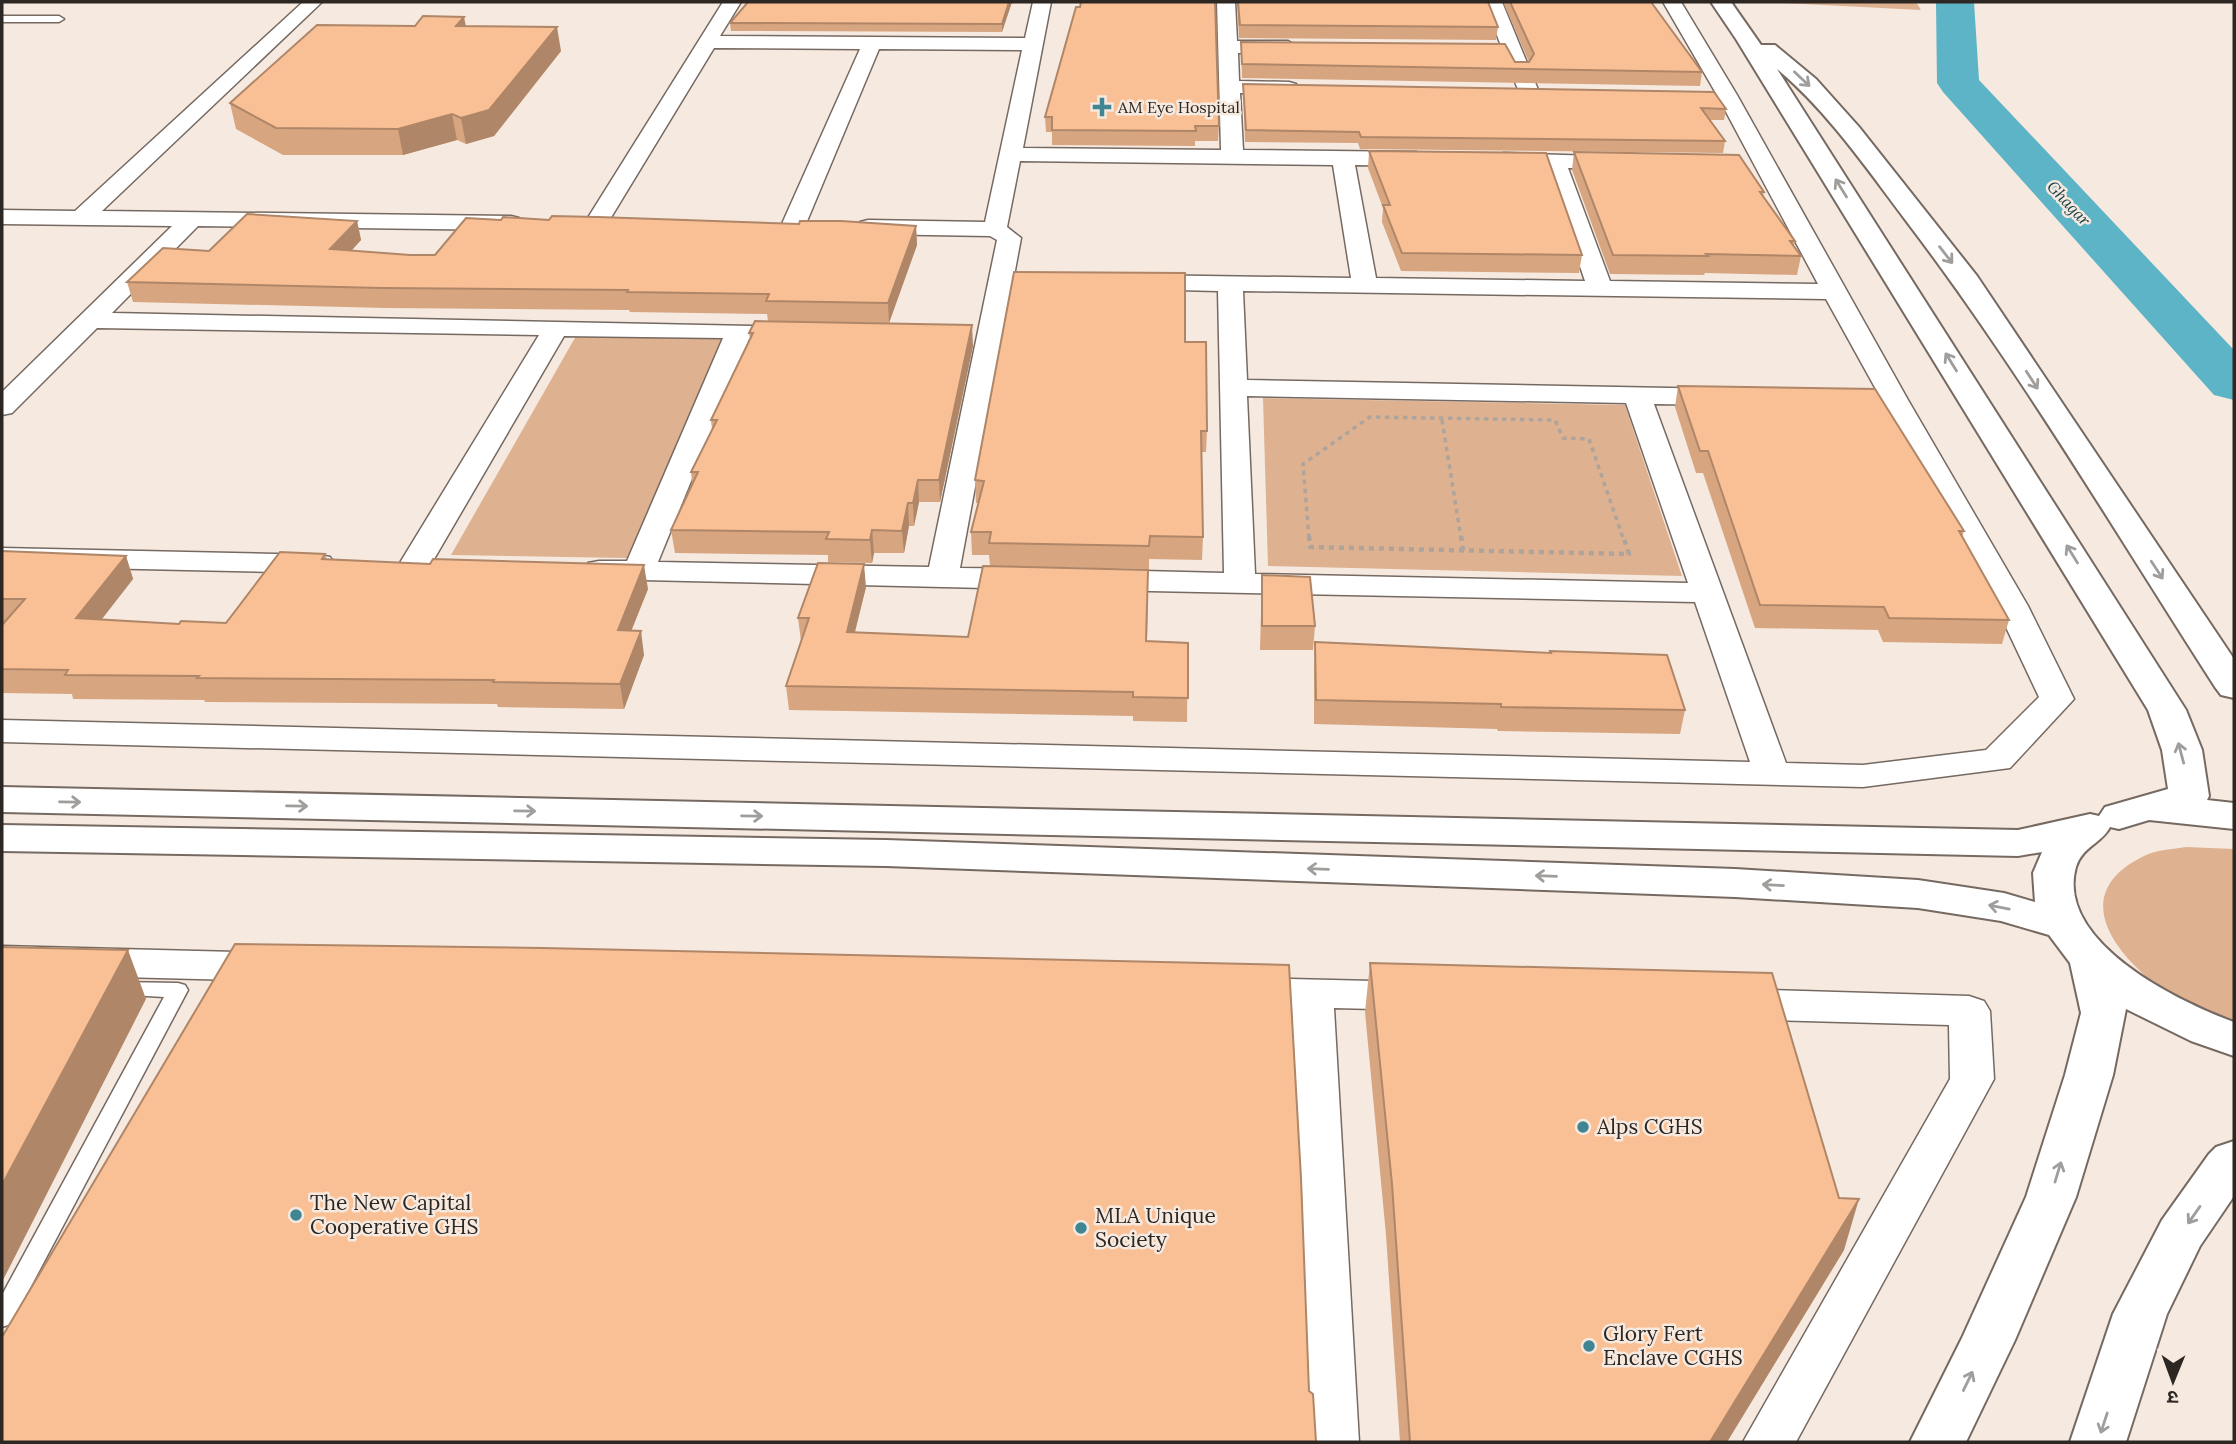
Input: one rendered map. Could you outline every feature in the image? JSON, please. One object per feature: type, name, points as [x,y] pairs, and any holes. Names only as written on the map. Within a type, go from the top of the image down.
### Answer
[{"type":"street","points":[[81,218],[313,2]]},
{"type":"street","points":[[596,224],[732,2]]},
{"type":"street","points":[[995,229],[1041,2]]},
{"type":"street","points":[[1226,2],[1232,157]]},
{"type":"street","points":[[1493,2],[1529,92]]},
{"type":"street","points":[[2,731],[1863,776],[1997,760],[2057,699],[2012,606],[1880,400],[1835,292],[1727,95],[1672,2]]},
{"type":"street","points":[[1721,2],[1747,39],[2167,710],[2182,750],[2189,796],[2102,823],[2062,850],[2056,863],[2053,892],[2078,942],[2104,1013],[2089,1075],[2051,1197],[1989,1340],[1938,1442]]},
{"type":"street","points":[[1747,39],[1775,55],[1815,92],[1869,154],[1967,282],[2234,687]]},
{"type":"street","points":[[707,42],[1033,44]]},
{"type":"street","points":[[793,226],[872,43]]},
{"type":"street","points":[[1228,47],[1309,48]]},
{"type":"street","points":[[1485,49],[1512,49]]},
{"type":"street","points":[[1230,87],[1311,89]]},
{"type":"street","points":[[1502,92],[1556,92]]},
{"type":"street","points":[[1701,95],[1727,95]]},
{"type":"street","points":[[1010,154],[1436,159]]},
{"type":"street","points":[[1343,158],[1365,286]]},
{"type":"street","points":[[1489,160],[1639,162]]},
{"type":"street","points":[[1555,161],[1600,289]]},
{"type":"street","points":[[1736,163],[1764,163]]},
{"type":"street","points":[[2,217],[540,223]]},
{"type":"street","points":[[2,407],[192,219]]},
{"type":"street","points":[[568,224],[622,224]]},
{"type":"street","points":[[767,226],[820,227]]},
{"type":"street","points":[[847,227],[995,229],[1009,237],[1015,281],[990,335],[943,577]]},
{"type":"street","points":[[1109,282],[1835,292]]},
{"type":"street","points":[[1230,284],[1240,583]]},
{"type":"street","points":[[90,320],[822,332]]},
{"type":"street","points":[[453,567],[400,566],[556,328]]},
{"type":"street","points":[[638,571],[739,331]]},
{"type":"street","points":[[962,334],[990,335]]},
{"type":"street","points":[[1233,388],[1745,398]]},
{"type":"street","points":[[1637,396],[1772,774]]},
{"type":"street","points":[[2,557],[345,565]]},
{"type":"street","points":[[572,569],[1708,593]]},
{"type":"street","points":[[2,800],[2018,843],[2173,810],[2234,816]]},
{"type":"street","points":[[2,838],[886,853],[1735,883],[1918,894],[2004,907],[2078,942],[2119,983],[2154,1006],[2234,1040]]},
{"type":"street","points":[[2,960],[307,967]]},
{"type":"street","points":[[1202,991],[1451,997]]},
{"type":"street","points":[[1312,994],[1333,1442]]},
{"type":"street","points":[[1702,1004],[1969,1011],[1972,1079],[1769,1442]]},
{"type":"street","points":[[2098,1442],[2140,1314],[2180,1234],[2234,1160]]},
{"type":"lane","points":[[2,19],[59,19]]},
{"type":"lane","points":[[2,1317],[178,990],[97,989]]},
{"type":"path","points":[[1370,417],[1441,418],[1555,420],[1563,438],[1589,439],[1629,554],[1310,547],[1303,464],[1370,417]]},
{"type":"path","points":[[1441,418],[1464,551]]},
{"type":"shaded area","points":[[1765,2],[1916,2],[1921,10]]},
{"type":"shaded area","points":[[576,336],[724,338],[627,558],[451,555]]},
{"type":"shaded area","points":[[1263,398],[1625,405],[1682,576],[1268,566]]},
{"type":"shaded area","points":[[2186,847],[2234,849],[2234,1028],[2178,1001],[2150,979],[2125,955],[2108,929],[2103,903],[2114,878],[2144,856]]},
{"type":"building","points":[[748,2],[1009,2],[1002,24],[730,23]]},
{"type":"building","points":[[1081,2],[1215,2],[1219,126],[1195,126],[1196,131],[1052,130],[1052,117],[1045,117],[1076,7],[1080,7]]},
{"type":"building","points":[[1238,2],[1488,2],[1498,27],[1240,25]]},
{"type":"building","points":[[1510,2],[1651,2],[1702,72],[1242,64],[1241,42],[1505,44],[1515,62],[1529,62],[1534,54]]},
{"type":"building","points":[[423,16],[464,17],[456,26],[557,27],[489,110],[461,118],[452,114],[398,129],[276,128],[230,103],[317,25],[415,26]]},
{"type":"building","points":[[1243,84],[1714,92],[1726,109],[1701,108],[1725,141],[1361,137],[1359,132],[1246,130]]},
{"type":"building","points":[[1369,151],[1546,153],[1582,255],[1402,253],[1383,205],[1390,205]]},
{"type":"building","points":[[1574,152],[1739,155],[1764,192],[1760,192],[1795,241],[1790,241],[1801,256],[1613,255]]},
{"type":"building","points":[[247,214],[357,221],[330,249],[410,255],[435,255],[466,218],[549,220],[552,216],[799,224],[800,221],[841,221],[916,226],[888,303],[766,301],[769,294],[627,292],[628,290],[127,282],[163,248],[209,251]]},
{"type":"building","points":[[1014,272],[1185,273],[1185,342],[1206,342],[1207,431],[1201,431],[1203,537],[1150,536],[1149,546],[989,543],[991,532],[971,532],[984,481],[975,480]]},
{"type":"building","points":[[755,321],[972,325],[939,480],[918,480],[913,503],[908,503],[902,531],[872,530],[870,540],[826,539],[829,532],[671,530],[698,472],[691,472],[717,420],[711,420],[753,333],[749,333]]},
{"type":"building","points":[[1678,386],[1875,389],[1964,531],[1959,531],[2009,620],[1889,618],[1884,607],[1760,605],[1708,451],[1700,451]]},
{"type":"building","points":[[2,551],[126,556],[76,618],[179,624],[181,621],[226,623],[280,552],[325,554],[322,559],[430,564],[433,559],[644,565],[618,630],[641,631],[620,684],[65,675],[68,670],[2,669],[2,625],[25,599],[2,599]]},
{"type":"building","points":[[818,563],[864,564],[847,632],[968,637],[983,566],[1148,570],[1146,641],[1188,643],[1188,698],[1133,697],[1133,692],[786,686],[809,618],[798,618]]},
{"type":"building","points":[[1262,575],[1310,577],[1315,626],[1262,626]]},
{"type":"building","points":[[1315,642],[1551,653],[1550,651],[1667,655],[1685,710],[1316,700]]},
{"type":"building","points":[[235,944],[542,948],[1289,965],[1309,1391],[1313,1394],[1316,1442],[2,1442],[2,1337]]},
{"type":"building","points":[[2,947],[128,950],[2,1185]]},
{"type":"building","points":[[1370,963],[1772,973],[1839,1198],[1859,1199],[1710,1442],[1410,1442],[1392,1184]]},
{"type":"waterway","name":"Ghagar","points":[[1955,2],[1958,83],[2234,383]]},
{"type":"place","name":"AM Eye Hospital","points":[[1102,107]]},
{"type":"place","name":"Alps CGHS","points":[[1583,1127]]},
{"type":"place","name":"The New Capital Cooperative GHS","points":[[296,1215]]},
{"type":"place","name":"MLA Unique Society","points":[[1081,1228]]},
{"type":"place","name":"Glory Fert Enclave CGHS","points":[[1589,1346]]}]
